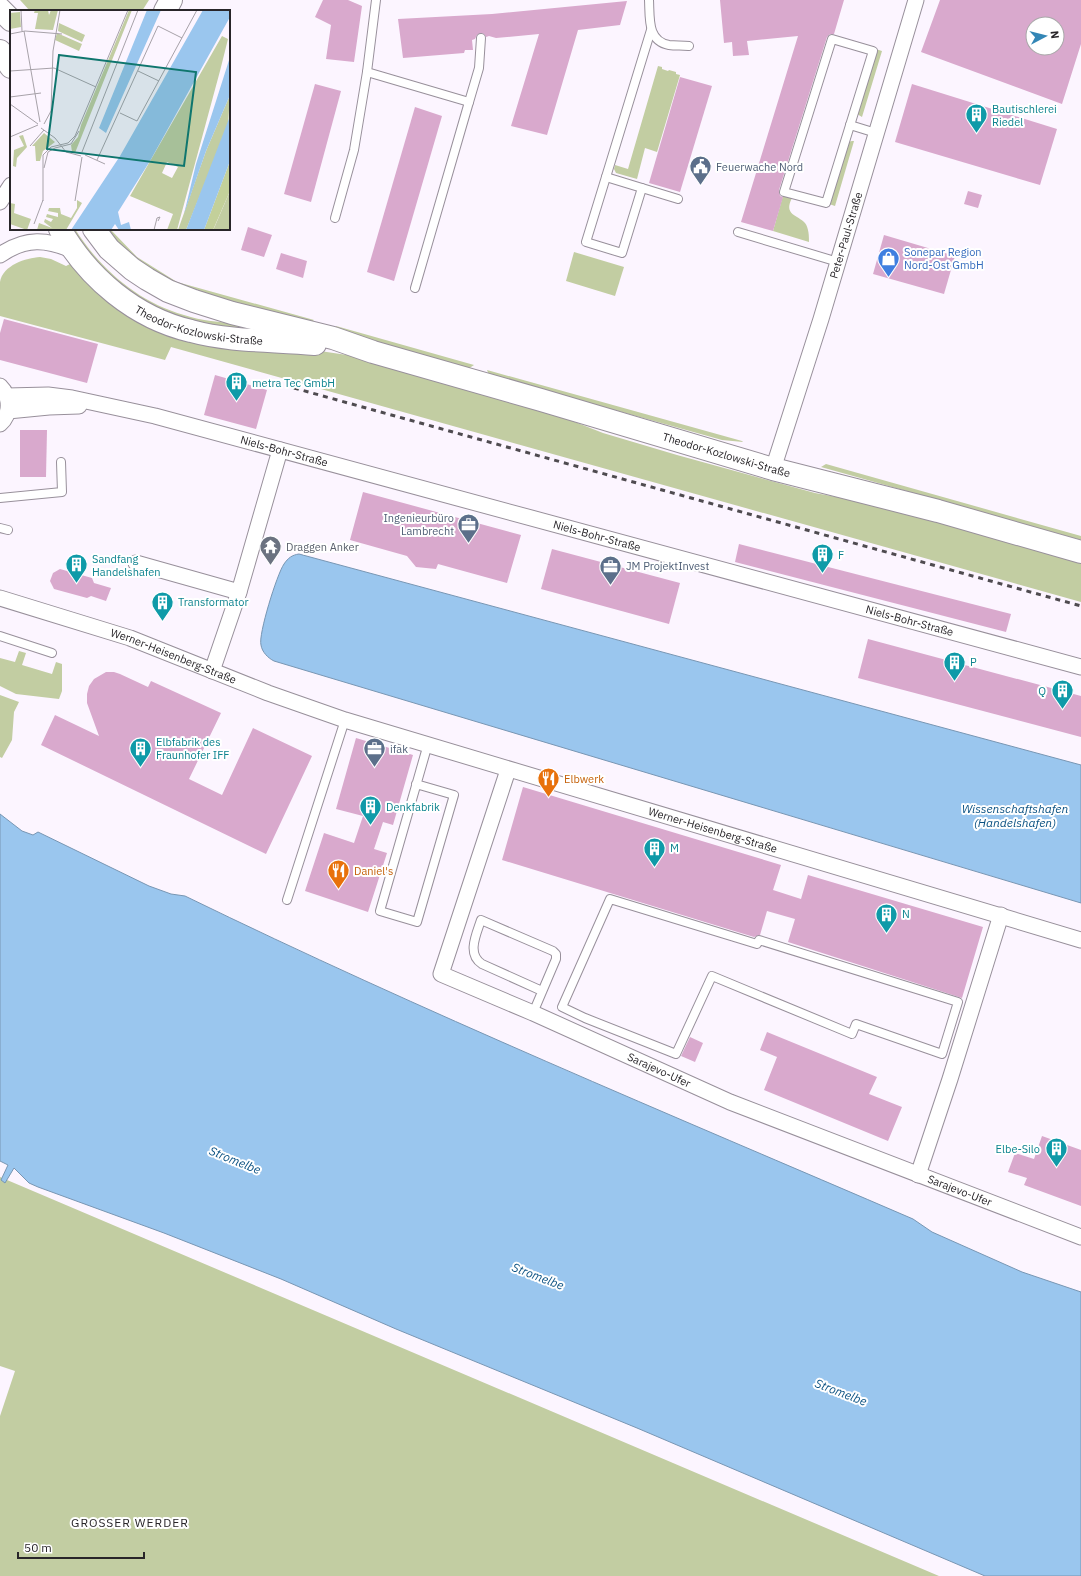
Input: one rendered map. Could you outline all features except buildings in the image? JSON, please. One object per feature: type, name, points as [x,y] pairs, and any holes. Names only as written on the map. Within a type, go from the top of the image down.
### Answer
[{"type":"main road","points":[[166,10],[171,0]]},
{"type":"main road","points":[[0,9],[10,19]]},
{"type":"main road","points":[[0,51],[10,66]]},
{"type":"main road","name":"Theodor-Kozlowski-Straße","points":[[61,230],[74,252],[98,278],[122,298],[148,315],[179,328],[226,338],[317,344],[374,352]]},
{"type":"main road","name":"Theodor-Kozlowski-Straße","points":[[95,230],[109,249],[132,269],[153,283],[180,296],[232,313],[333,338],[374,352],[773,469],[938,511],[1081,552]]},
{"type":"street","name":"Peter-Paul-Straße","points":[[773,469],[838,262],[916,0]]},
{"type":"street","points":[[0,202],[10,187]]},
{"type":"street","points":[[0,255],[17,246],[29,242],[40,241],[62,246],[74,252]]},
{"type":"street","points":[[0,424],[8,411],[4,391]]},
{"type":"street","name":"Niels-Bohr-Straße","points":[[4,391],[60,396],[95,402],[155,416],[1081,667]]},
{"type":"street","name":"Niels-Bohr-Straße","points":[[8,411],[49,407],[112,406]]},
{"type":"street","points":[[212,671],[239,592],[280,450]]},
{"type":"street","points":[[136,563],[239,592]]},
{"type":"street","name":"Werner-Heisenberg-Straße","points":[[0,598],[113,632],[212,671],[345,720],[428,744],[508,770],[1081,940]]},
{"type":"street","name":"Sarajevo-Ufer","points":[[508,770],[441,974],[533,1013],[730,1102],[1081,1237]]},
{"type":"street","points":[[918,1175],[1001,916]]},
{"type":"lane","points":[[335,218],[354,150],[367,72],[376,0]]},
{"type":"lane","points":[[642,188],[622,253],[586,242],[651,30],[649,0]]},
{"type":"lane","points":[[651,30],[655,38],[664,44],[689,46]]},
{"type":"lane","points":[[415,288],[479,68],[481,38]]},
{"type":"lane","points":[[832,39],[873,51],[850,125],[826,203],[784,192],[832,39]]},
{"type":"lane","points":[[367,72],[469,102]]},
{"type":"lane","points":[[850,125],[876,133]]},
{"type":"lane","points":[[606,177],[678,199]]},
{"type":"lane","points":[[738,232],[838,262]]},
{"type":"lane","points":[[0,498],[62,492],[61,462]]},
{"type":"lane","points":[[0,636],[52,653]]},
{"type":"lane","points":[[287,900],[345,720]]},
{"type":"lane","points":[[416,784],[454,795],[417,922],[380,911],[416,784],[428,744]]},
{"type":"lane","points":[[610,899],[758,944],[759,940],[958,1002],[942,1054],[856,1024],[852,1034],[712,976],[676,1054],[585,1018],[562,1007],[610,899]]},
{"type":"lane","points":[[533,1013],[556,959],[555,953],[482,920],[474,944],[476,960],[542,991]]},
{"type":"green space","points":[[20,0],[149,0],[143,10],[29,10]]},
{"type":"green space","points":[[833,36],[882,51],[862,117],[857,114],[873,51]]},
{"type":"green space","points":[[658,66],[668,71],[676,72],[676,74],[680,75],[657,152],[645,148],[637,179],[616,173],[614,169],[615,165],[628,169]]},
{"type":"green space","points":[[854,141],[835,206],[826,203],[848,142]]},
{"type":"green space","points":[[784,192],[792,198],[789,208],[792,214],[802,220],[806,225],[809,242],[773,231]]},
{"type":"green space","points":[[71,230],[76,230],[85,244],[108,270],[136,293],[151,302],[191,317],[238,324],[240,327],[205,325],[169,313],[129,292],[99,266]]},
{"type":"green space","points":[[106,230],[111,230],[137,257],[177,282],[314,320],[309,324],[183,288],[139,263]]},
{"type":"green space","points":[[574,252],[624,267],[615,296],[566,281]]},
{"type":"green space","points":[[40,257],[51,259],[66,266],[72,263],[115,304],[320,351],[373,361],[547,411],[603,433],[677,455],[815,493],[869,503],[1081,560],[1081,602],[171,347],[165,360],[0,316],[0,282],[2,276],[10,267],[22,261]]},
{"type":"green space","points":[[336,326],[474,365],[468,369],[338,332]]},
{"type":"green space","points":[[487,370],[743,442],[722,440],[489,375]]},
{"type":"green space","points":[[826,464],[1081,536],[1081,540],[821,467]]},
{"type":"green space","points":[[19,651],[26,653],[22,665],[52,674],[56,662],[62,664],[62,691],[59,699],[16,694],[0,686],[0,658],[15,662]]},
{"type":"green space","points":[[0,695],[19,702],[14,712],[12,740],[2,758],[0,757]]},
{"type":"green space","points":[[0,1177],[939,1576],[0,1576],[0,1416],[15,1371],[0,1366]]},
{"type":"water","name":"Wissenschaftshafen (Handelshafen)","points":[[299,554],[1081,765],[1081,903],[274,661],[266,654],[261,645],[262,630],[281,570],[290,557]]},
{"type":"water","name":"Stromelbe","points":[[0,814],[22,831],[33,835],[38,832],[149,886],[171,894],[185,896],[365,981],[638,1101],[913,1219],[932,1232],[1022,1272],[1081,1292],[1081,1576],[985,1576],[637,1428],[396,1329],[281,1279],[164,1233],[38,1187],[29,1183],[14,1168],[5,1183],[1,1180],[8,1165],[0,1161]]},
{"type":"railway","points":[[294,388],[1081,606]]},
{"type":"place","name":"Bautischlerei Riedel","points":[[976,134]]},
{"type":"place","name":"Feuerwache Nord","points":[[701,186]]},
{"type":"place","name":"Sonepar Region Nord-Ost GmbH","points":[[888,278]]},
{"type":"place","name":"metra Tec GmbH","points":[[236,402]]},
{"type":"place","name":"Ingenieurbüro Lambrecht","points":[[469,544]]},
{"type":"place","name":"Draggen Anker","points":[[270,566]]},
{"type":"place","name":"F","points":[[822,574]]},
{"type":"place","name":"Sandfang Handelshafen","points":[[77,584]]},
{"type":"place","name":"JM ProjektInvest","points":[[611,586]]},
{"type":"place","name":"Transformator","points":[[163,622]]},
{"type":"place","name":"P","points":[[954,682]]},
{"type":"place","name":"Q","points":[[1062,710]]},
{"type":"place","name":"Elbfabrik des Fraunhofer IFF","points":[[141,768]]},
{"type":"place","name":"ifak","points":[[375,768]]},
{"type":"place","name":"Elbwerk","points":[[548,798]]},
{"type":"place","name":"Denkfabrik","points":[[371,826]]},
{"type":"place","name":"M","points":[[654,868]]},
{"type":"place","name":"Daniel's","points":[[339,890]]},
{"type":"place","name":"N","points":[[886,934]]},
{"type":"place","name":"Elbe-Silo","points":[[1056,1168]]},
{"type":"district","name":"GROSSER WERDER","points":[[130,1522]]}]
